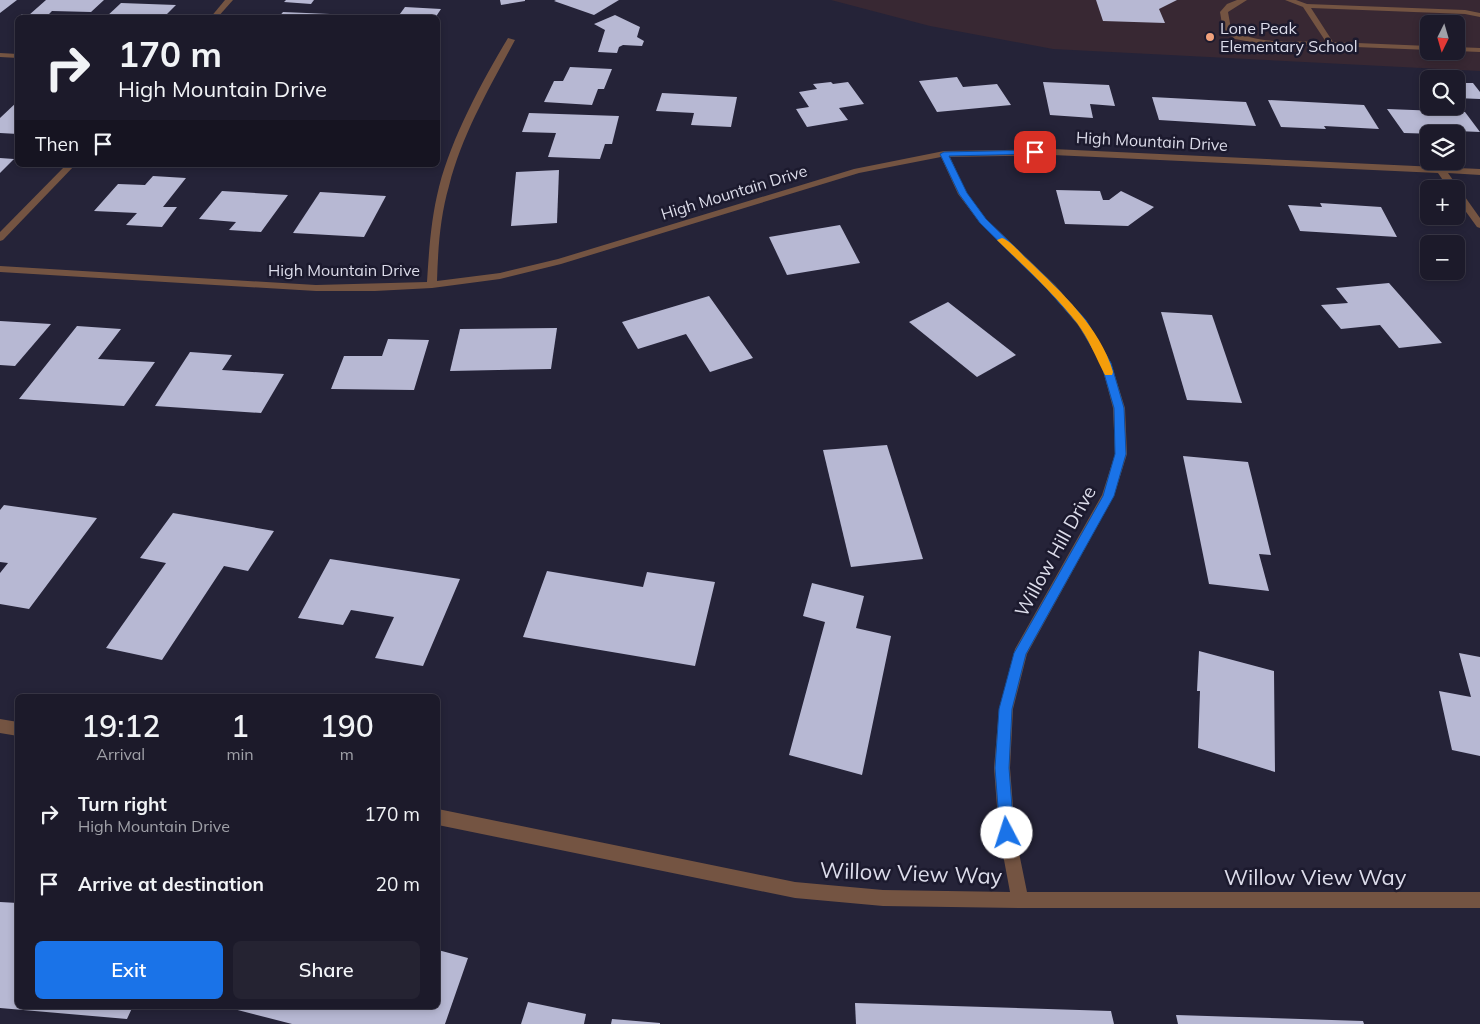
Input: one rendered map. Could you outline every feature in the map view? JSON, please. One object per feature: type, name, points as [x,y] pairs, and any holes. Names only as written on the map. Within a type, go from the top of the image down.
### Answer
[{"type":"street","points":[[216,15],[229,0]]},
{"type":"street","points":[[1243,0],[1230,6],[1224,12],[1227,30],[1238,37],[1257,41],[1420,48]]},
{"type":"street","points":[[1289,0],[1306,6],[1465,12],[1480,15]]},
{"type":"street","points":[[1306,6],[1331,44]]},
{"type":"street","points":[[432,285],[439,208],[449,170],[463,133],[511,40]]},
{"type":"street","points":[[1465,49],[1480,50]]},
{"type":"street","points":[[0,55],[15,56]]},
{"type":"street","name":"High Mountain Drive","points":[[0,269],[316,288],[375,288],[432,285],[500,276],[561,261],[848,173],[944,154],[1053,152],[1420,169]]},
{"type":"street","name":"Willow Hill Drive","points":[[944,154],[963,194],[983,221],[1051,287],[1082,323],[1106,363],[1119,408],[1121,454],[1108,496],[1020,653],[1006,709],[1002,768],[1007,833],[1020,900]]},
{"type":"street","points":[[0,238],[69,167]]},
{"type":"street","points":[[1441,170],[1448,180]]},
{"type":"street","name":"High Mountain Drive","points":[[1441,170],[1480,172]]},
{"type":"street","points":[[1465,204],[1480,225]]},
{"type":"street","points":[[0,726],[15,728]]},
{"type":"street","name":"Willow View Way","points":[[440,817],[795,890],[883,898],[1020,900],[1480,900]]},
{"type":"shaded area","name":"Lone Peak Elementary School","points":[[831,0],[1480,0],[1480,71],[1053,49],[930,26]]},
{"type":"building","points":[[0,0],[17,0],[0,13]]},
{"type":"building","points":[[46,0],[104,0],[91,12],[52,11],[48,15],[29,15]]},
{"type":"building","points":[[286,0],[314,0],[311,4],[284,2]]},
{"type":"building","points":[[500,0],[525,0],[525,1],[501,5]]},
{"type":"building","points":[[619,0],[594,15],[554,1]]},
{"type":"building","points":[[1096,0],[1177,0],[1159,9],[1165,23],[1103,21]]},
{"type":"building","points":[[121,3],[176,5],[166,15],[108,15]]},
{"type":"building","points":[[405,7],[441,9],[437,15],[399,15]]},
{"type":"building","points":[[283,12],[330,14],[329,15],[280,15]]},
{"type":"building","points":[[615,15],[640,27],[637,37],[644,41],[642,46],[623,45],[619,47],[617,53],[598,52],[605,30],[594,24]]},
{"type":"building","points":[[570,67],[612,69],[604,89],[598,89],[592,105],[544,102],[554,81],[563,81]]},
{"type":"building","points":[[957,77],[963,87],[997,84],[1011,105],[937,112],[919,81]]},
{"type":"building","points":[[831,82],[833,84],[848,82],[864,104],[839,108],[848,120],[807,127],[796,109],[809,107],[799,92],[817,89],[813,84]]},
{"type":"building","points":[[1043,82],[1109,85],[1115,106],[1090,104],[1093,118],[1050,115]]},
{"type":"building","points":[[1465,83],[1473,83],[1480,92],[1480,99],[1465,98]]},
{"type":"building","points":[[662,93],[737,97],[731,127],[691,125],[694,113],[656,111]]},
{"type":"building","points":[[1152,97],[1246,102],[1256,126],[1159,120]]},
{"type":"building","points":[[1268,100],[1364,105],[1379,129],[1324,126],[1326,129],[1281,127]]},
{"type":"building","points":[[15,104],[15,134],[0,133],[0,118]]},
{"type":"building","points":[[1387,109],[1420,110],[1420,115],[1465,115],[1465,112],[1480,132],[1465,131],[1465,125],[1420,125],[1420,133],[1404,133]]},
{"type":"building","points":[[529,113],[619,116],[612,144],[605,144],[600,159],[548,157],[556,133],[522,132]]},
{"type":"building","points":[[0,158],[14,159],[0,173]]},
{"type":"building","points":[[559,170],[557,223],[511,226],[516,172]]},
{"type":"building","points":[[153,176],[186,178],[163,207],[177,207],[162,227],[126,225],[137,213],[94,211],[118,184],[145,185]]},
{"type":"building","points":[[1056,190],[1100,191],[1103,200],[1109,200],[1121,191],[1154,207],[1128,226],[1065,224]]},
{"type":"building","points":[[222,191],[288,195],[261,232],[229,230],[236,222],[199,219]]},
{"type":"building","points":[[320,192],[386,196],[364,237],[293,233]]},
{"type":"building","points":[[1320,203],[1381,207],[1397,237],[1300,231],[1288,205],[1322,207]]},
{"type":"building","points":[[840,225],[860,263],[787,275],[769,237]]},
{"type":"building","points":[[1389,283],[1442,343],[1399,348],[1380,325],[1341,329],[1321,305],[1348,303],[1336,288]]},
{"type":"building","points":[[709,296],[753,358],[710,372],[686,334],[638,349],[622,322]]},
{"type":"building","points":[[948,302],[1016,355],[977,377],[909,322]]},
{"type":"building","points":[[1161,312],[1212,315],[1242,403],[1187,400]]},
{"type":"building","points":[[0,321],[51,324],[15,366],[0,365]]},
{"type":"building","points":[[77,326],[121,329],[98,359],[155,362],[124,406],[19,399]]},
{"type":"building","points":[[557,328],[551,369],[450,371],[460,329]]},
{"type":"building","points":[[388,339],[429,340],[414,390],[331,389],[344,356],[382,356]]},
{"type":"building","points":[[190,352],[232,355],[222,370],[284,374],[261,413],[155,406]]},
{"type":"building","points":[[887,445],[923,559],[851,567],[823,450]]},
{"type":"building","points":[[1183,456],[1248,462],[1271,555],[1259,554],[1269,591],[1209,584]]},
{"type":"building","points":[[4,505],[97,518],[29,609],[0,604],[0,573],[8,563],[0,562],[0,510]]},
{"type":"building","points":[[173,513],[274,531],[248,571],[224,566],[162,660],[106,648],[166,563],[140,558]]},
{"type":"building","points":[[330,559],[460,579],[423,666],[375,658],[394,617],[351,610],[343,625],[298,618]]},
{"type":"building","points":[[547,571],[643,587],[647,572],[715,582],[695,666],[523,637]]},
{"type":"building","points":[[812,583],[864,596],[856,628],[891,636],[862,775],[789,755],[825,622],[803,616]]},
{"type":"building","points":[[1199,651],[1274,671],[1275,772],[1198,748],[1200,691],[1197,691]]},
{"type":"building","points":[[1459,653],[1480,657],[1480,756],[1452,750],[1439,691],[1471,697]]},
{"type":"building","points":[[0,902],[15,903],[15,1009],[132,1009],[127,1019],[0,1008]]},
{"type":"building","points":[[440,951],[468,958],[445,1024],[292,1024],[234,1009],[440,1009]]},
{"type":"building","points":[[528,1002],[586,1014],[584,1024],[521,1024]]},
{"type":"building","points":[[855,1003],[1111,1011],[1114,1024],[856,1024]]},
{"type":"building","points":[[1176,1015],[1363,1021],[1364,1024],[1178,1024]]},
{"type":"building","points":[[612,1019],[660,1023],[660,1024],[611,1024]]},
{"type":"slow traffic","points":[[1002,240],[1051,287],[1082,323],[1106,363],[1108,372]]},
{"type":"place","name":"Lone Peak Elementary School","points":[[1210,37]]},
{"type":"route","points":[[1007,833],[1002,768],[1006,709],[1020,653],[1108,496],[1121,454],[1119,408],[1106,363],[1082,323],[1051,287],[983,221],[963,194],[944,154],[1035,152]]}]
